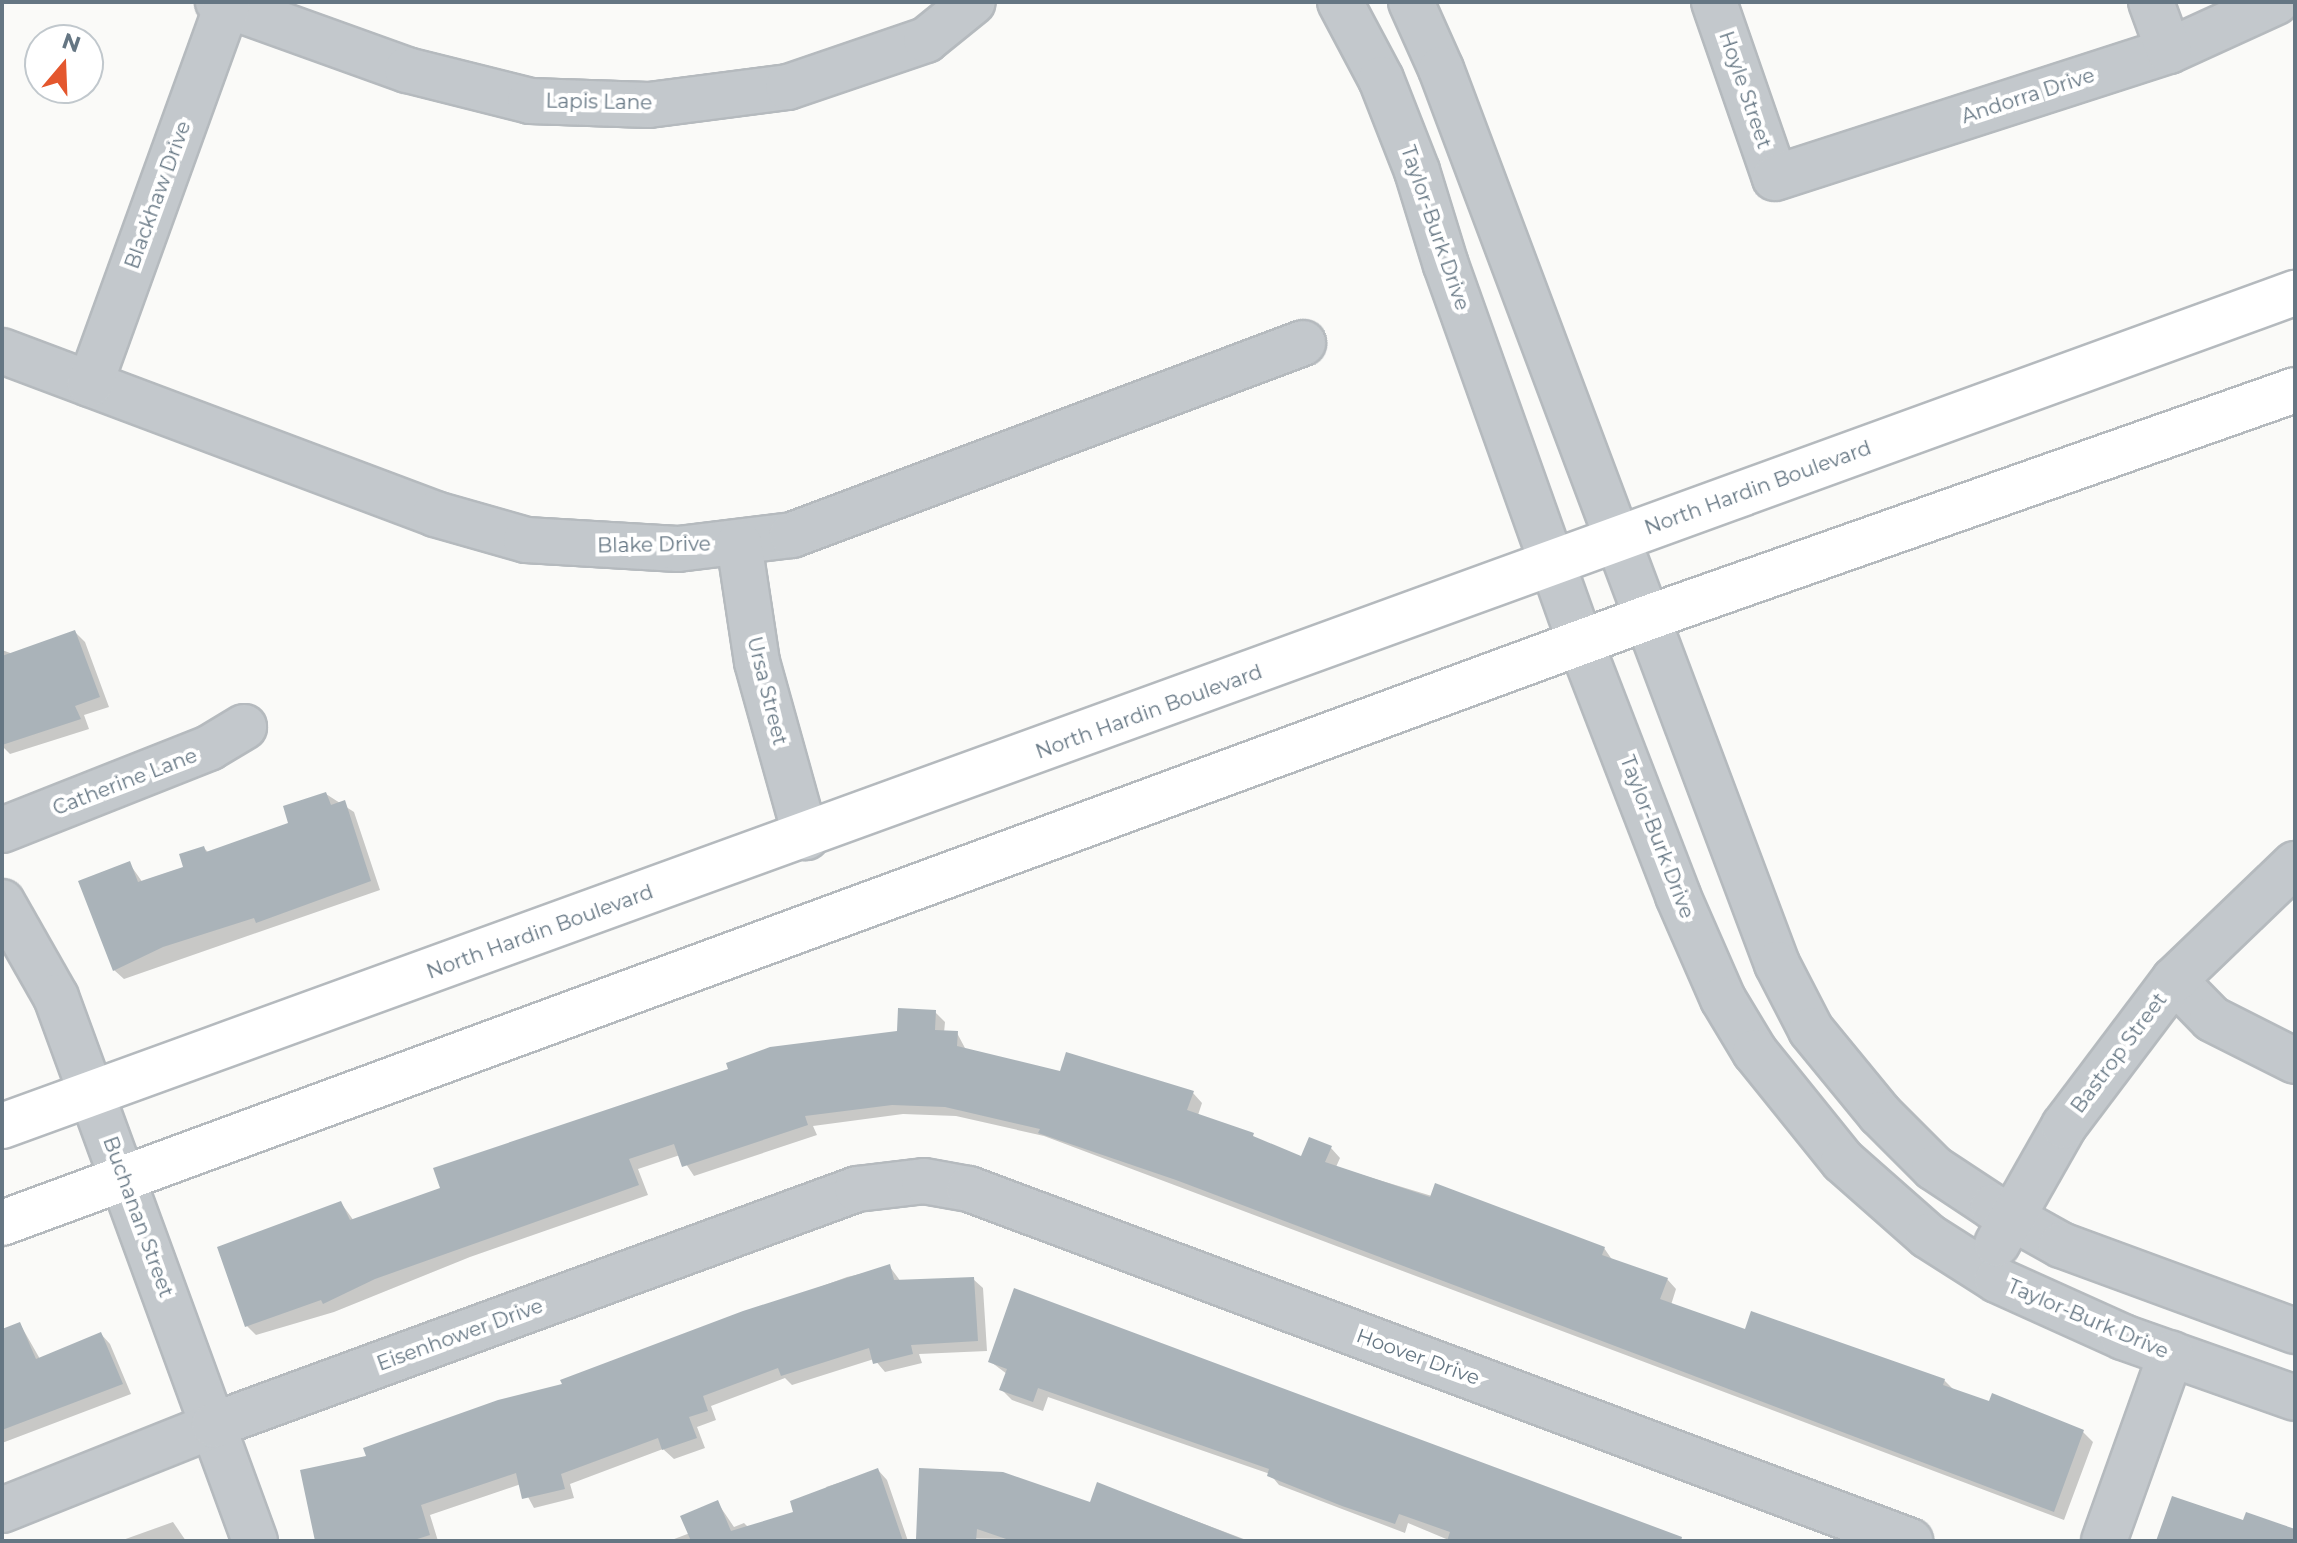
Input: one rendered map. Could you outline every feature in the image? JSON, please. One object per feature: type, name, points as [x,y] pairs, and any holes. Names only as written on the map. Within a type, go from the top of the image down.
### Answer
[{"type":"main road","name":"North Hardin Boulevard","points":[[2,1126],[806,837],[2295,293]]},
{"type":"main road","points":[[2,1223],[1647,618],[2295,390]]},
{"type":"street","name":"Lapis Lane","points":[[222,4],[407,70],[530,101],[649,105],[788,87],[926,40],[973,2]]},
{"type":"street","name":"Taylor-Burk Drive","points":[[1340,2],[1381,79],[1417,171],[1446,265],[1581,644],[1678,896],[1723,999],[1755,1052],[1843,1161],[1928,1236],[1981,1270],[2063,1313],[2295,1398]]},
{"type":"street","points":[[1411,2],[1441,69],[1777,964],[1811,1030],[1880,1114],[1934,1168],[2012,1218],[2061,1245],[2295,1331]]},
{"type":"street","name":"Hoyle Street","points":[[1714,2],[1775,178]]},
{"type":"street","points":[[2151,2],[2169,51]]},
{"type":"street","name":"Andorra Drive","points":[[1775,178],[2169,51],[2276,2]]},
{"type":"street","name":"Blackhaw Drive","points":[[90,384],[222,4]]},
{"type":"street","name":"Blake Drive","points":[[2,351],[435,514],[526,540],[612,549],[739,543],[792,535],[1303,343]]},
{"type":"street","name":"Ursa Street","points":[[739,543],[757,662],[806,837]]},
{"type":"street","name":"Catherine Lane","points":[[2,830],[209,748],[244,727]]},
{"type":"street","name":"Bastrop Street","points":[[1981,1270],[2064,1126],[2174,980],[2295,864]]},
{"type":"street","name":"Buchanan Street","points":[[2,902],[45,971],[255,1541]]},
{"type":"street","points":[[2174,980],[2212,1019],[2295,1061]]},
{"type":"street","name":"Eisenhower Drive","points":[[2,1510],[214,1425],[857,1189],[924,1181]]},
{"type":"street","name":"Hoover Drive","points":[[924,1181],[969,1189],[1910,1541]]},
{"type":"street","points":[[2104,1541],[2171,1354]]},
{"type":"building","points":[[75,630],[100,697],[75,706],[81,719],[2,745],[2,656]]},
{"type":"building","points":[[326,792],[331,805],[345,800],[371,881],[256,923],[254,918],[163,947],[113,971],[78,881],[130,861],[138,882],[183,867],[179,854],[204,846],[206,852],[288,823],[283,806]]},
{"type":"building","points":[[898,1008],[936,1010],[935,1030],[958,1031],[957,1046],[1060,1071],[1066,1052],[1194,1091],[1187,1110],[1254,1133],[1253,1136],[1301,1156],[1309,1137],[1332,1146],[1325,1162],[1430,1197],[1435,1183],[1605,1247],[1602,1255],[1668,1278],[1660,1299],[1745,1329],[1751,1311],[1945,1379],[1943,1385],[1989,1401],[1992,1393],[2084,1430],[2054,1512],[1176,1180],[1038,1133],[1040,1129],[945,1107],[892,1105],[805,1116],[808,1125],[682,1167],[674,1144],[629,1159],[639,1185],[375,1279],[323,1304],[321,1300],[245,1327],[217,1247],[341,1201],[350,1220],[440,1188],[433,1168],[728,1069],[726,1063],[770,1047],[897,1031]]},
{"type":"building","points":[[890,1264],[894,1280],[974,1277],[978,1341],[911,1345],[913,1354],[873,1364],[869,1348],[781,1376],[778,1368],[703,1396],[708,1411],[689,1417],[697,1438],[662,1450],[658,1438],[561,1474],[565,1489],[522,1499],[516,1473],[421,1505],[430,1535],[411,1541],[315,1541],[300,1470],[366,1456],[363,1448],[498,1400],[562,1384],[560,1380],[743,1311]]},
{"type":"building","points":[[1014,1288],[1682,1537],[1681,1541],[1447,1541],[1450,1532],[1399,1514],[1395,1524],[1342,1506],[1267,1476],[1269,1469],[1038,1388],[1033,1402],[999,1390],[1007,1369],[988,1362]]},
{"type":"building","points":[[20,1322],[36,1359],[101,1332],[123,1384],[2,1430],[2,1329]]},
{"type":"building","points":[[878,1468],[903,1541],[691,1541],[680,1516],[718,1500],[731,1531],[793,1512],[790,1501]]},
{"type":"building","points":[[919,1468],[1003,1472],[1090,1502],[1097,1482],[1247,1541],[1012,1541],[977,1529],[976,1541],[916,1539]]},
{"type":"building","points":[[2172,1496],[2243,1520],[2246,1512],[2295,1529],[2295,1541],[2156,1541]]}]
